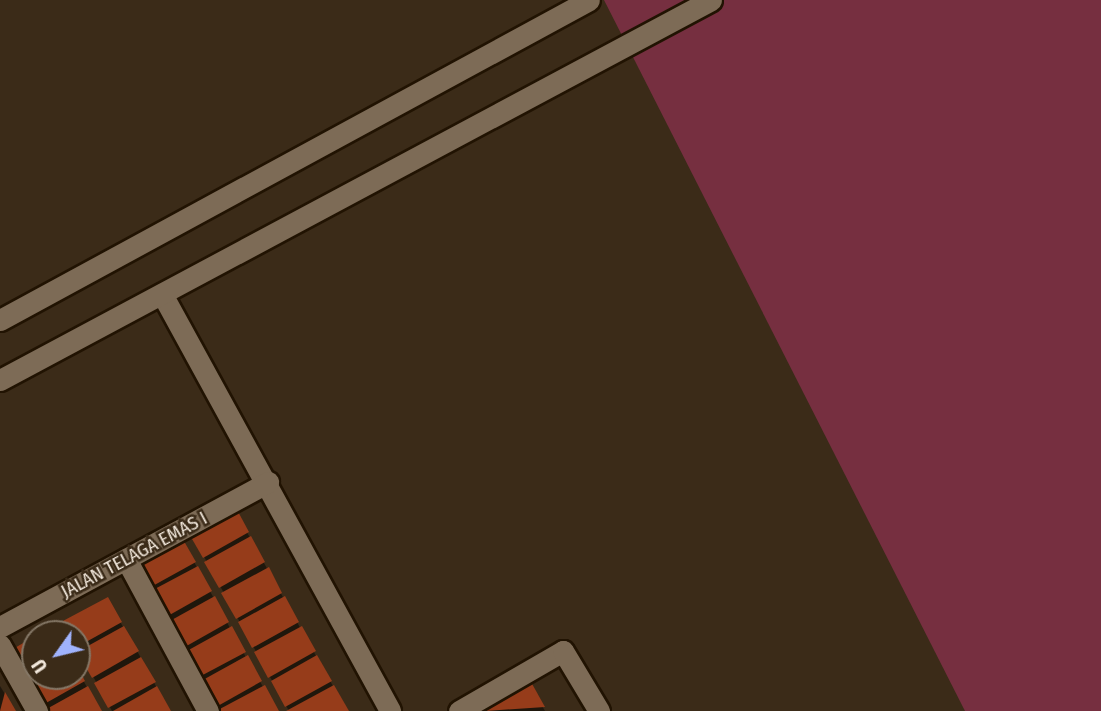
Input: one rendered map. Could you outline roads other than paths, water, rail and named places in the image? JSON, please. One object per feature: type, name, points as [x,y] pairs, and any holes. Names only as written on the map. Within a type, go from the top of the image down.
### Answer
[{"type":"street","points":[[0,320],[589,0]]},
{"type":"street","points":[[0,380],[710,0]]},
{"type":"street","points":[[162,294],[268,482],[390,711]]},
{"type":"street","name":"JALAN TELAGA EMAS I","points":[[0,627],[268,482]]},
{"type":"street","points":[[126,559],[208,711]]},
{"type":"street","points":[[0,645],[37,711]]},
{"type":"street","points":[[460,711],[563,651],[599,711]]}]
